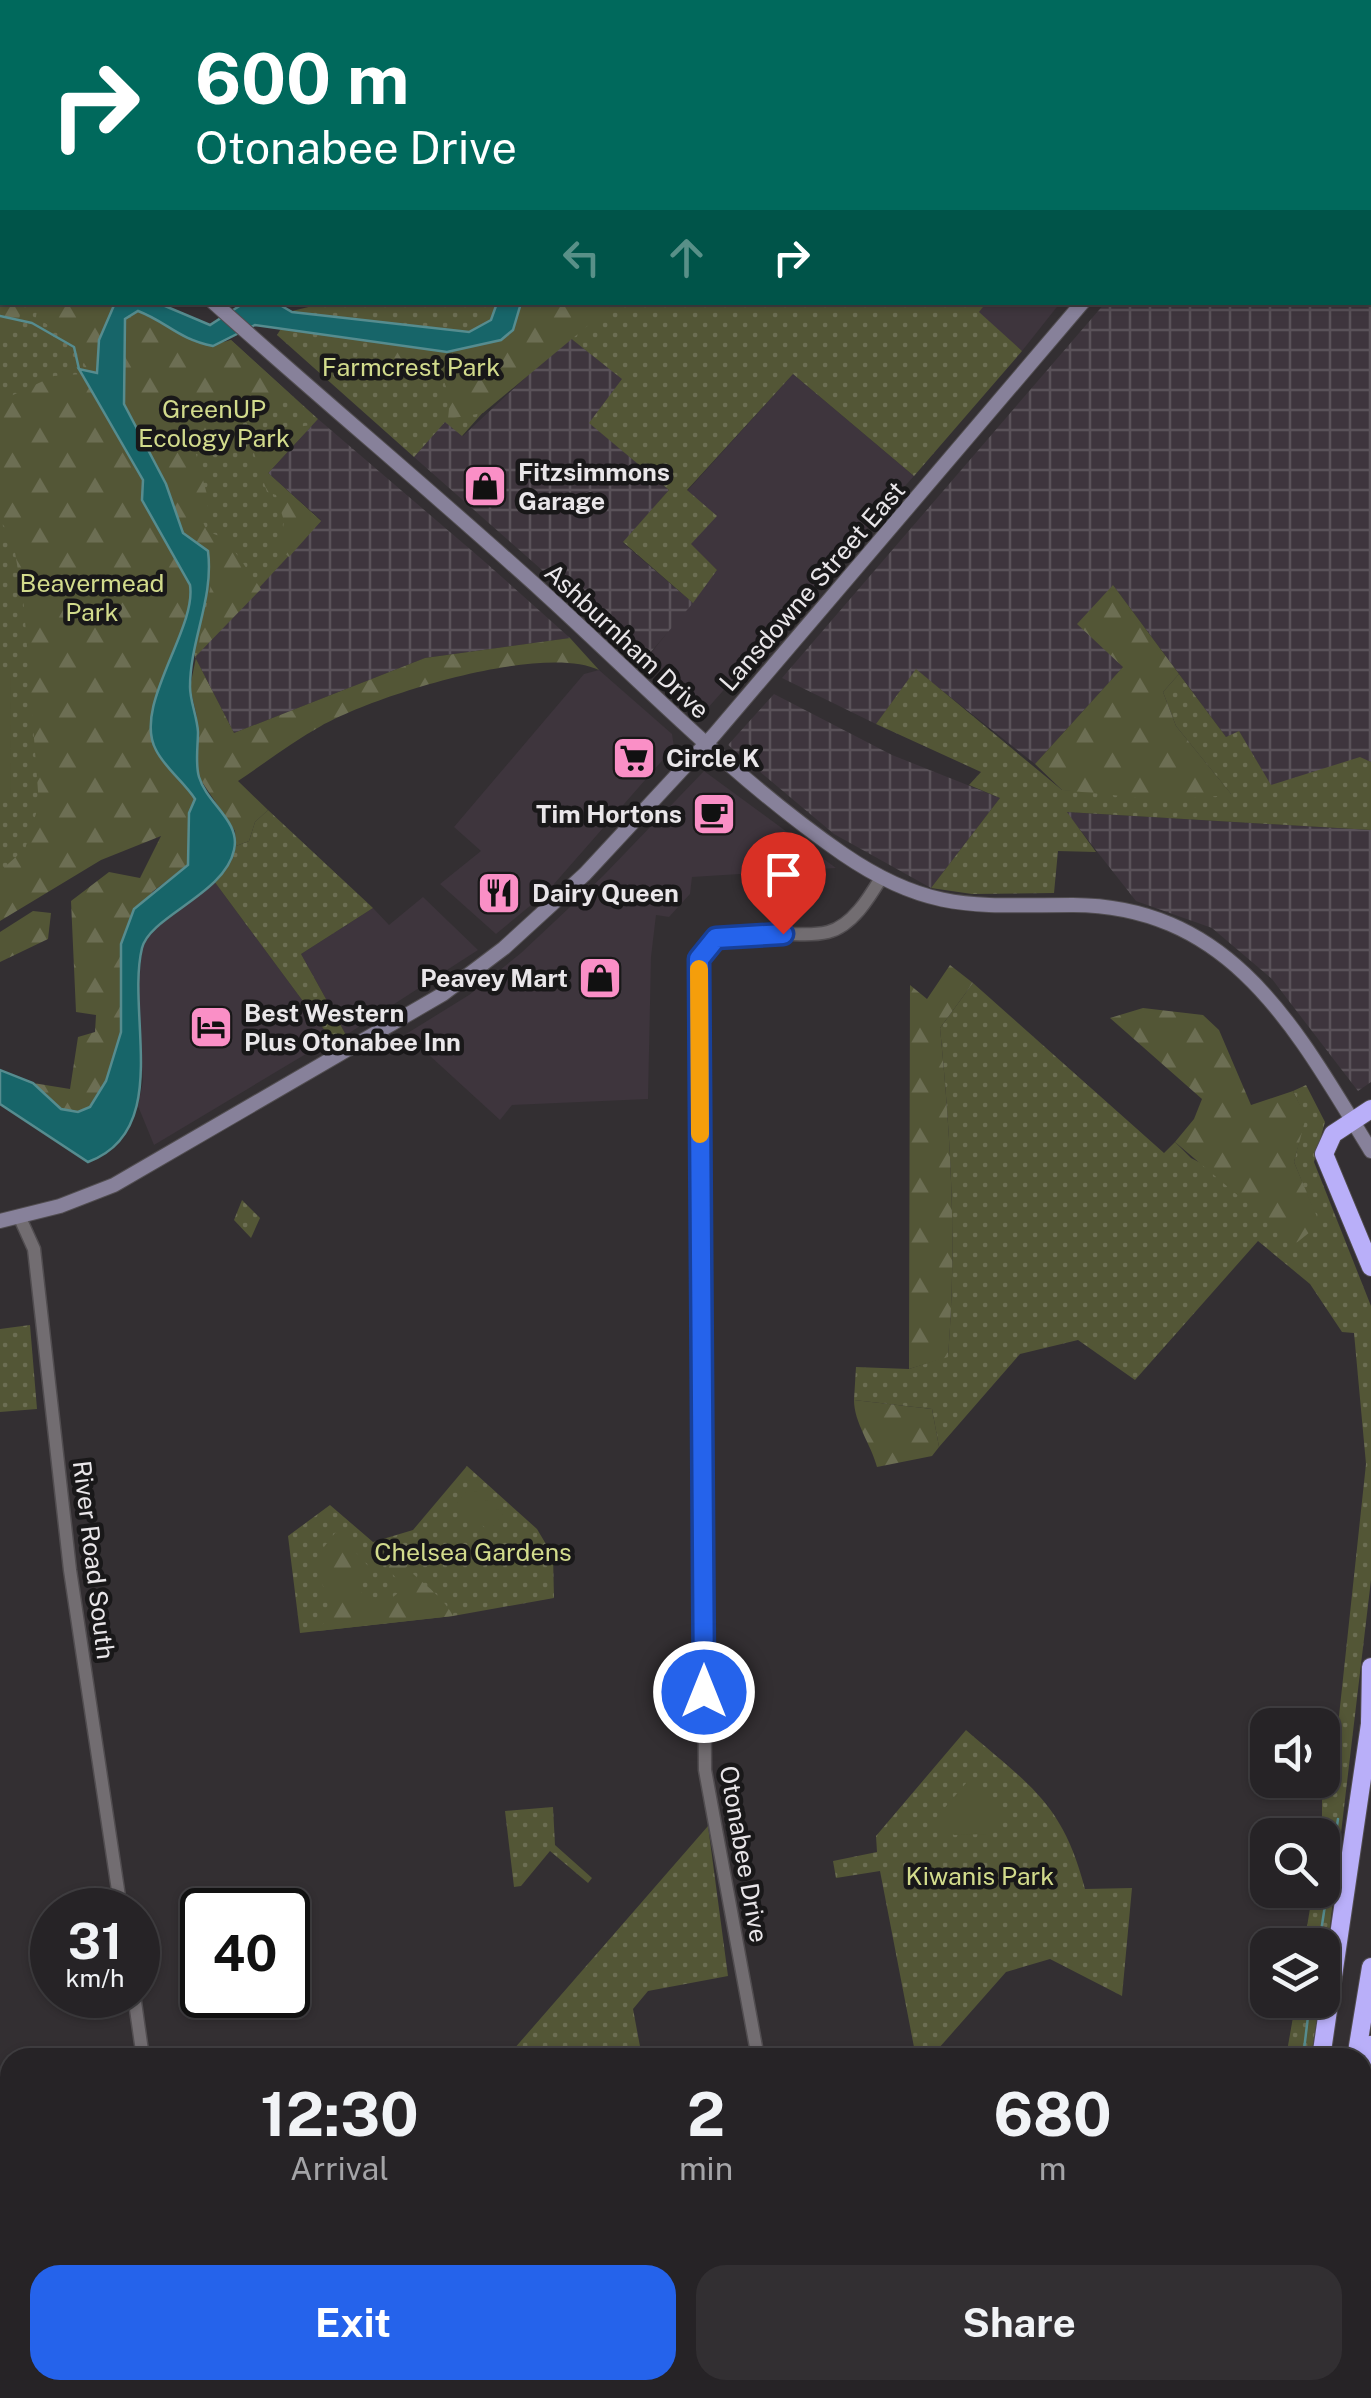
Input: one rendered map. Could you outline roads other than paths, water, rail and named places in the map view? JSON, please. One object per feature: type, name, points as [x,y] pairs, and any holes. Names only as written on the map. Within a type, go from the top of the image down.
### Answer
[{"type":"highway","points":[[1371,1108],[1333,1134],[1324,1154],[1371,1268]]},
{"type":"highway","points":[[1322,2048],[1370,1720],[1371,1667]]},
{"type":"highway","points":[[1358,2048],[1371,1967]]},
{"type":"main road","name":"Lansdowne Street East","points":[[0,1221],[20,1218],[114,1184],[479,969],[585,874],[704,744],[1080,305]]},
{"type":"main road","name":"Ashburnham Drive","points":[[218,307],[544,592],[704,744],[842,853],[881,878],[946,903],[1118,910],[1204,942],[1241,968],[1273,999],[1371,1151]]},
{"type":"street","name":"Otonabee Drive","points":[[756,2048],[704,1770],[699,959],[706,945],[728,935],[831,932],[862,908],[881,878]]},
{"type":"street","name":"River Road South","points":[[20,1218],[34,1250],[70,1570],[118,1888]]},
{"type":"street","points":[[137,2018],[142,2048]]},
{"type":"water","points":[[114,305],[163,305],[210,325],[241,305],[280,305],[292,312],[469,332],[491,320],[496,305],[520,305],[513,330],[501,340],[447,352],[255,325],[213,346],[138,311],[125,319],[124,404],[166,484],[183,533],[208,551],[208,586],[190,687],[198,732],[197,766],[203,787],[228,821],[235,840],[228,866],[217,879],[158,925],[142,948],[138,1098],[130,1125],[114,1147],[88,1162],[0,1104],[0,1070],[33,1083],[61,1109],[78,1112],[90,1107],[106,1081],[121,1032],[121,944],[134,909],[188,865],[189,813],[195,799],[160,757],[151,732],[158,690],[190,603],[190,585],[142,500],[143,480],[79,369],[97,373],[99,340]]},
{"type":"waterway","points":[[0,316],[32,323],[74,347],[79,369]]},
{"type":"waterway","points":[[1322,1928],[1325,1908]]},
{"type":"waterway","points":[[1304,2048],[1308,2018]]},
{"type":"place","name":"Fitzsimmons Garage","points":[[485,486]]},
{"type":"place","name":"Circle K","points":[[634,758]]},
{"type":"place","name":"Tim Hortons","points":[[714,814]]},
{"type":"place","name":"Dairy Queen","points":[[499,893]]},
{"type":"place","name":"Peavey Mart","points":[[600,978]]},
{"type":"place","name":"Best Western Plus Otonabee Inn","points":[[211,1027]]},
{"type":"park label","name":"Farmcrest Park","points":[[411,367]]},
{"type":"park label","name":"GreenUP Ecology Park","points":[[214,424]]},
{"type":"park label","name":"Beavermead Park","points":[[92,598]]},
{"type":"park label","name":"Chelsea Gardens","points":[[473,1552]]},
{"type":"park label","name":"Kiwanis Park","points":[[980,1876]]}]
